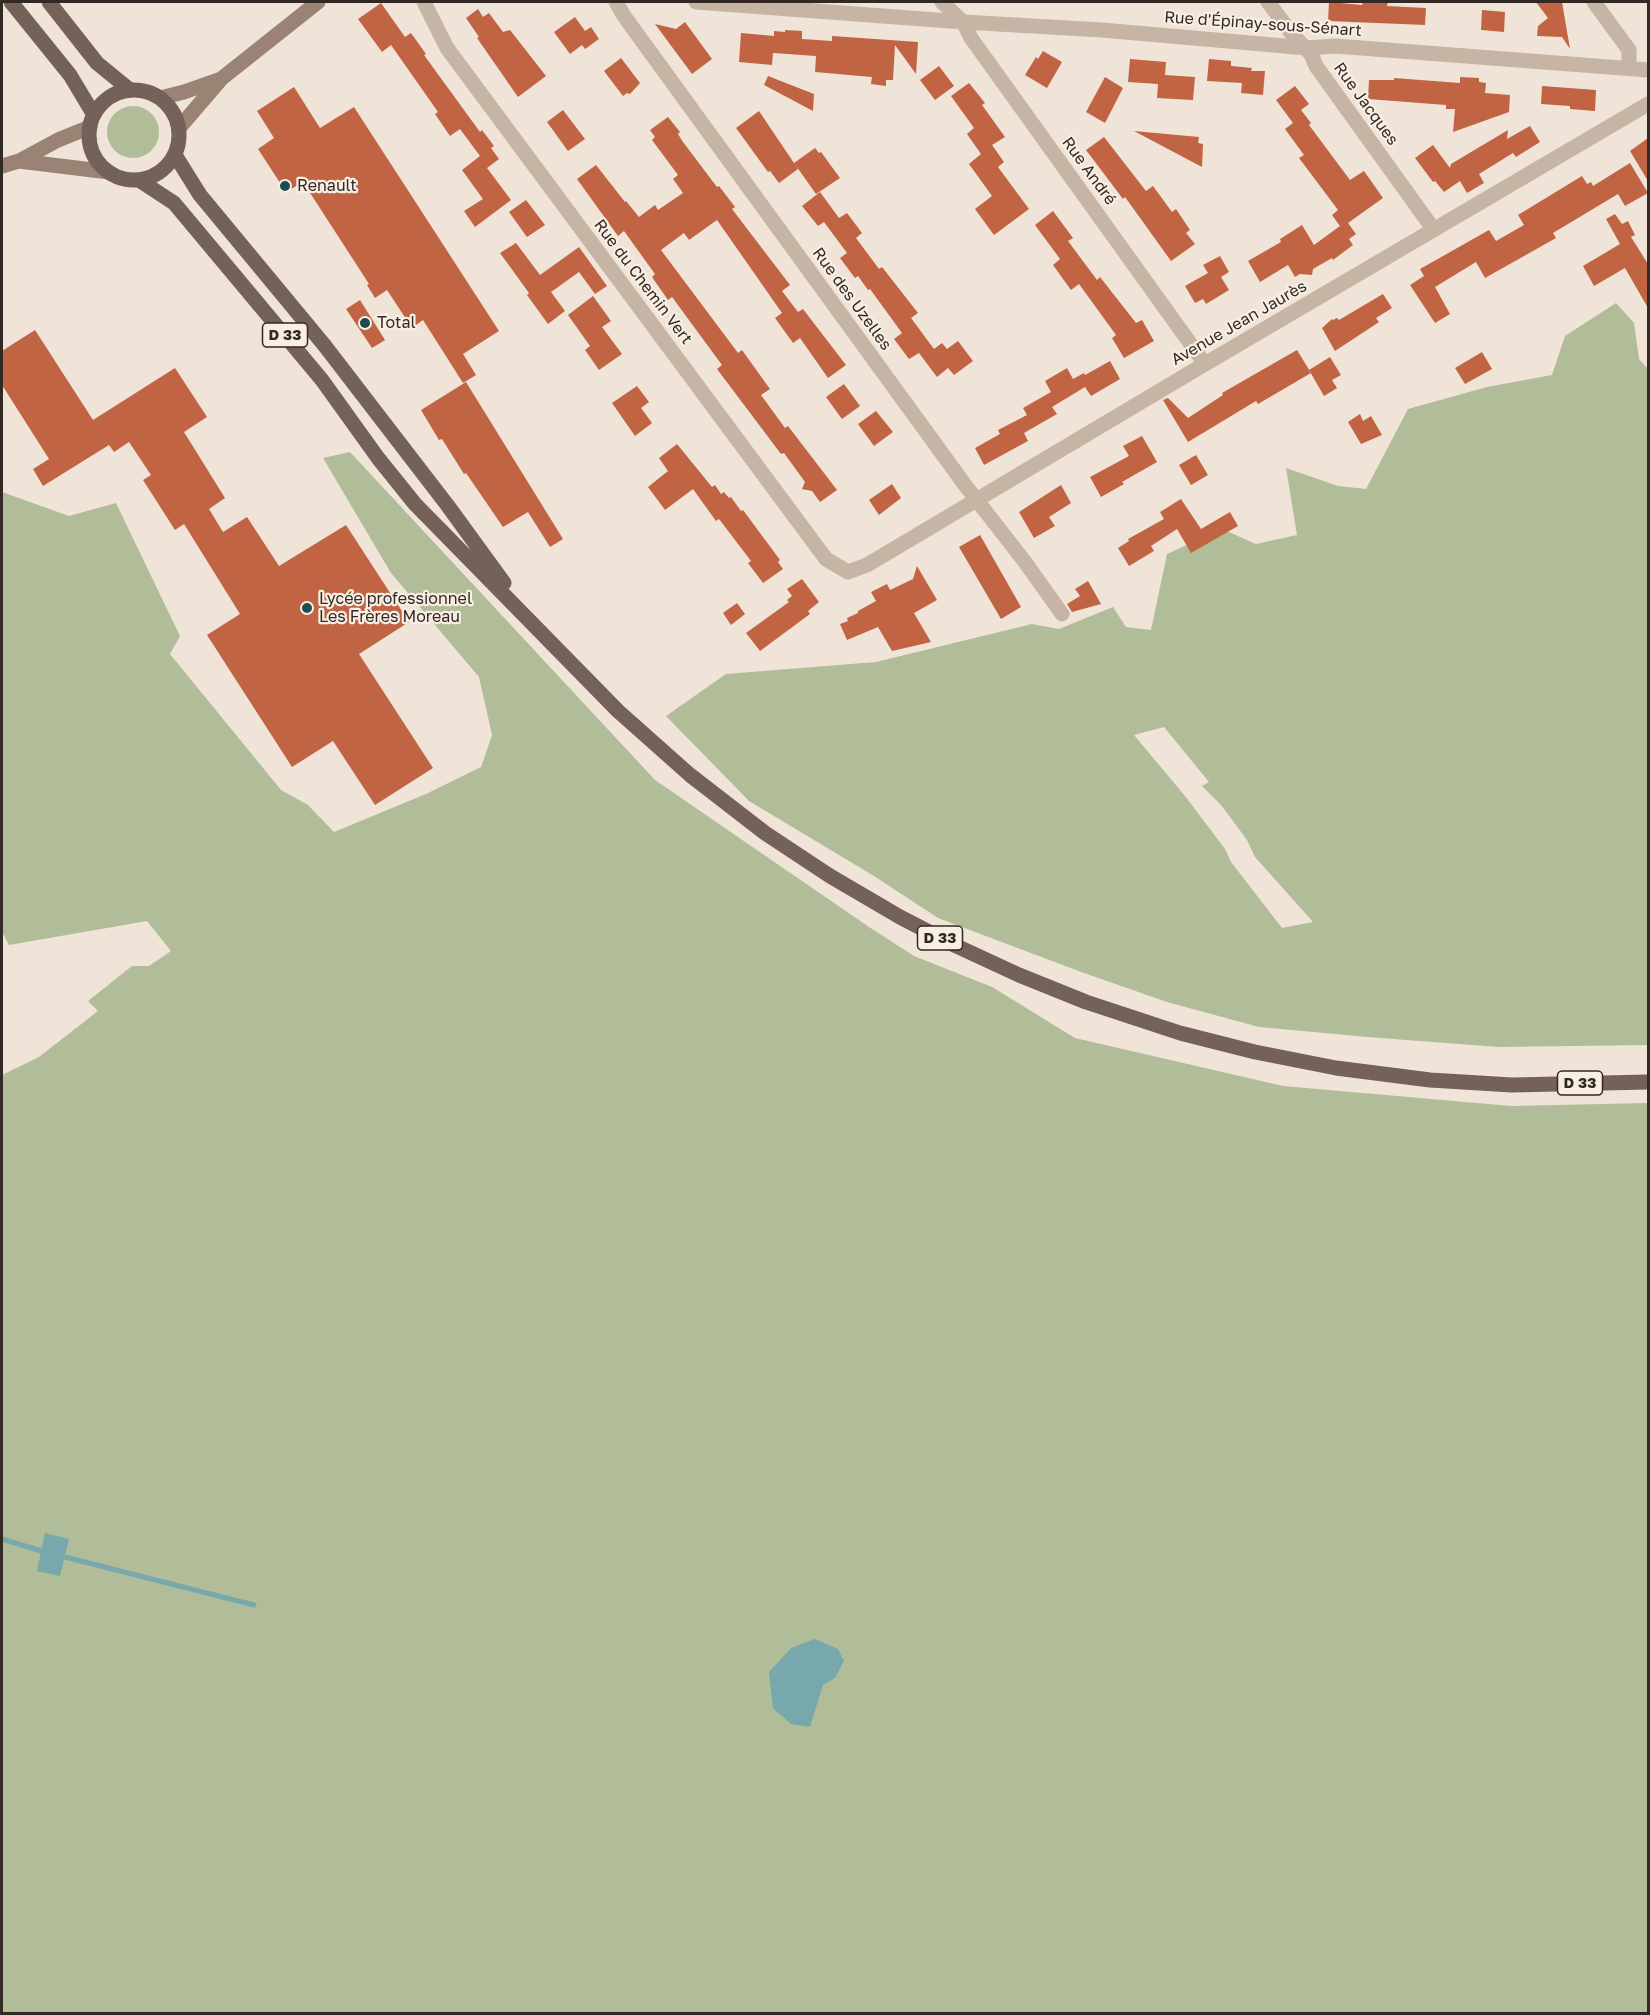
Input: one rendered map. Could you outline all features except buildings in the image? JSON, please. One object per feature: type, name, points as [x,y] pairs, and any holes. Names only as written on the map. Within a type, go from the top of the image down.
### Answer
[{"type":"main road","points":[[11,2],[70,75],[92,121]]},
{"type":"main road","points":[[49,2],[97,63],[130,90]]},
{"type":"main road","points":[[130,90],[141,90],[160,98],[169,106],[179,128],[179,142],[175,155],[166,167],[154,176],[139,180],[128,180],[109,172],[99,163],[90,140],[92,121],[103,103],[116,94],[130,90]]},
{"type":"main road","name":"D 33","points":[[175,155],[200,195],[325,346],[448,506],[532,622]]},
{"type":"main road","name":"D 33","points":[[139,180],[174,203],[322,380],[378,458],[416,504],[618,711],[690,775],[765,833],[830,876],[900,917],[1030,980],[1086,1002],[1179,1033],[1255,1052],[1336,1068],[1430,1080],[1512,1085],[1648,1082]]},
{"type":"street","points":[[179,128],[221,79],[318,2]]},
{"type":"street","name":"Rue du Chemin Vert","points":[[424,2],[447,48],[826,560],[848,572]]},
{"type":"street","name":"Rue des Uzelles","points":[[616,2],[1062,614]]},
{"type":"street","name":"Rue d'Épinay-sous-Sénart","points":[[696,2],[1102,30],[1307,48],[1335,46],[1648,70]]},
{"type":"street","name":"Rue André","points":[[942,2],[963,22],[971,38],[1205,364]]},
{"type":"street","name":"Rue Jacques","points":[[1268,2],[1292,34],[1307,48],[1316,66],[1434,230]]},
{"type":"street","points":[[1594,2],[1629,50],[1629,68]]},
{"type":"street","points":[[160,98],[221,79]]},
{"type":"street","name":"Avenue Jean Jaurès","points":[[848,572],[867,565],[1648,104]]},
{"type":"street","points":[[2,166],[19,161],[92,121]]},
{"type":"street","points":[[19,161],[109,172]]},
{"type":"green space","points":[[133,106],[143,108],[151,114],[157,122],[159,132],[157,142],[151,150],[143,156],[133,158],[123,156],[115,150],[109,142],[107,132],[109,122],[115,114],[123,108]]},
{"type":"green space","points":[[1616,303],[1634,323],[1639,359],[1648,369],[1648,1045],[1499,1047],[1367,1037],[1259,1027],[1167,1002],[938,918],[874,876],[749,801],[666,716],[726,674],[876,662],[1032,624],[1059,629],[1113,607],[1126,627],[1151,630],[1167,554],[1222,529],[1256,544],[1297,535],[1286,468],[1338,486],[1366,489],[1408,409],[1487,387],[1552,375],[1565,336]],"holes":[[[1164,727],[1209,782],[1202,786],[1221,805],[1247,840],[1255,857],[1313,922],[1282,928],[1231,862],[1225,849],[1185,796],[1134,735]]]},
{"type":"green space","points":[[350,452],[655,780],[914,956],[992,987],[1075,1038],[1283,1086],[1511,1106],[1648,1103],[1648,2013],[2,2013],[2,1075],[39,1057],[98,1011],[88,1001],[132,966],[149,966],[171,951],[147,921],[9,945],[2,932],[2,492],[69,516],[116,503],[180,636],[170,654],[281,790],[308,805],[334,832],[426,794],[481,767],[492,735],[479,677],[391,573],[323,458]]},
{"type":"water","points":[[45,1533],[69,1539],[60,1576],[37,1571]]},
{"type":"water","points":[[815,1639],[838,1649],[844,1661],[835,1678],[823,1685],[810,1727],[791,1724],[773,1708],[769,1672],[791,1648]]},
{"type":"waterway","points":[[2,1539],[41,1551]]},
{"type":"waterway","points":[[65,1557],[254,1605]]},
{"type":"place","name":"Renault","points":[[285,186]]},
{"type":"place","name":"Total","points":[[365,323]]},
{"type":"place","name":"Lycée professionnel Les Frères Moreau","points":[[307,608]]}]
